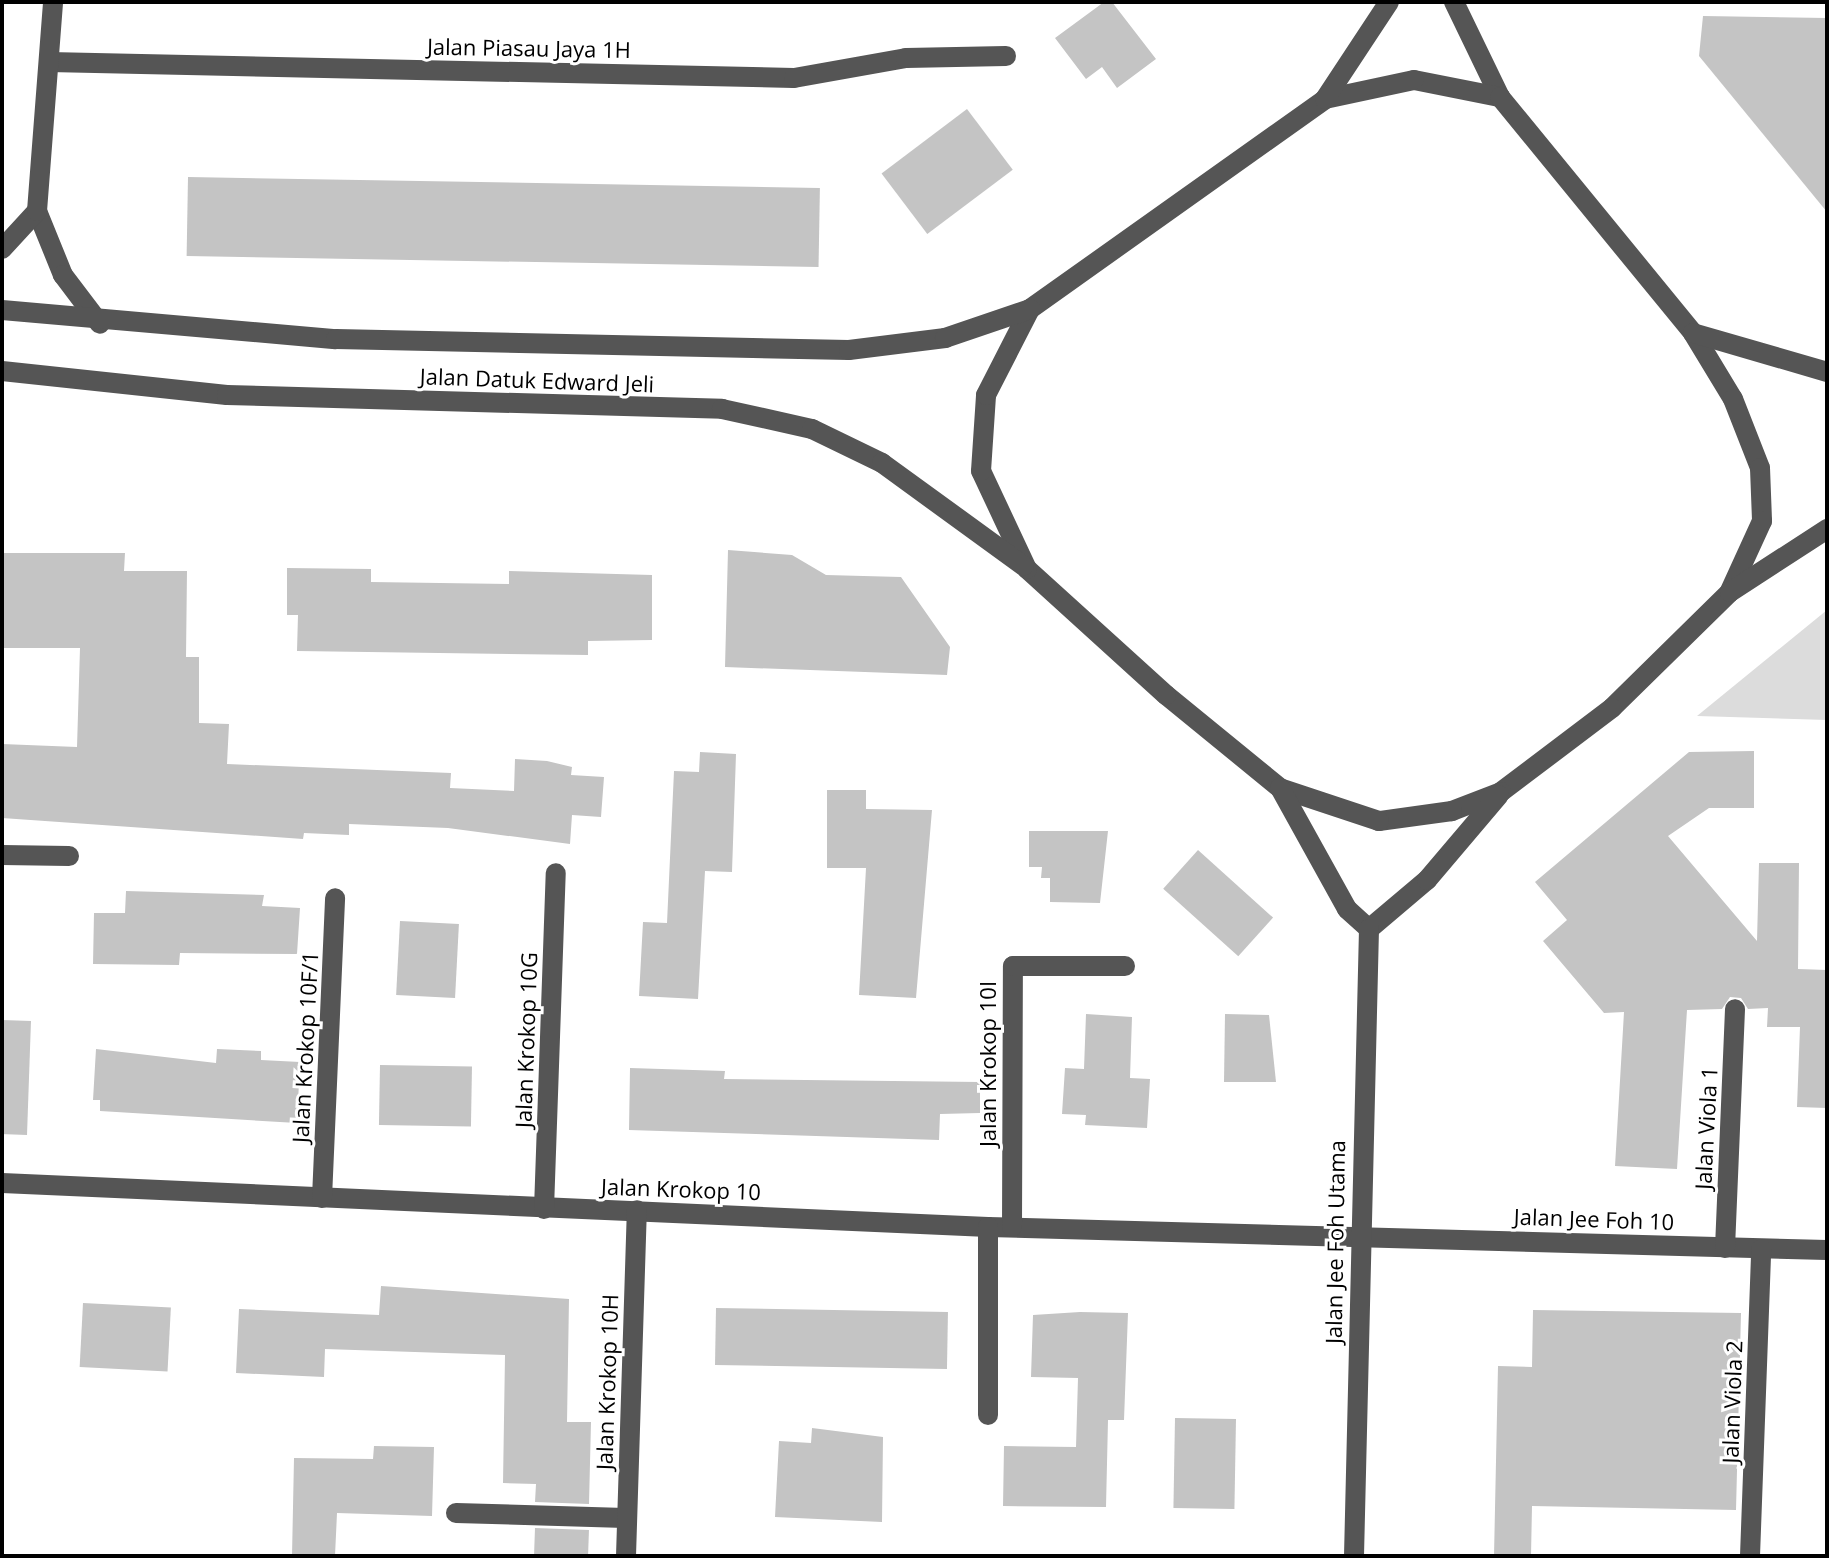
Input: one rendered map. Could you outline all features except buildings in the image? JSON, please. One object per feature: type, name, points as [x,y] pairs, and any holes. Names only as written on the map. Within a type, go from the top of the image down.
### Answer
[{"type":"street","points":[[53,2],[37,211],[63,275],[100,324]]},
{"type":"street","points":[[1027,569],[981,471],[986,395],[1030,309],[1325,99],[1389,2]]},
{"type":"street","points":[[1454,2],[1500,97],[1693,333],[1733,399],[1760,468],[1762,521],[1729,593]]},
{"type":"street","name":"Jalan Piasau Jaya 1H","points":[[49,62],[794,78],[906,58],[1006,56]]},
{"type":"street","points":[[1325,99],[1414,80],[1500,97]]},
{"type":"street","points":[[2,249],[37,211]]},
{"type":"street","name":"Jalan Datuk Edward Jeli","points":[[2,310],[100,324],[336,339],[849,350],[945,338],[1030,309]]},
{"type":"street","points":[[1693,333],[1827,372]]},
{"type":"street","name":"Jalan Datuk Edward Jeli","points":[[2,371],[227,395],[722,409],[812,429],[882,463],[1027,569],[1280,788]]},
{"type":"street","points":[[1280,788],[1347,909],[1369,929],[1427,880],[1501,792],[1612,708],[1729,593],[1827,529]]},
{"type":"street","points":[[1280,788],[1379,821],[1452,811],[1501,792]]},
{"type":"street","points":[[2,855],[69,856]]},
{"type":"street","name":"Jalan Krokop 10G","points":[[544,1209],[556,873]]},
{"type":"street","name":"Jalan Krokop 10F/1","points":[[322,1198],[335,898]]},
{"type":"street","name":"Jalan Jee Foh Utama","points":[[1354,1556],[1358,1236],[1369,929]]},
{"type":"street","name":"Jalan Krokop 10I","points":[[1012,1227],[1013,966],[1125,966]]},
{"type":"street","name":"Jalan Viola 1","points":[[1725,1248],[1735,1009]]},
{"type":"street","name":"Jalan Krokop 10","points":[[2,1183],[988,1227],[1358,1236]]},
{"type":"street","name":"Jalan Krokop 10H","points":[[626,1556],[637,1210]]},
{"type":"street","points":[[988,1227],[988,1415]]},
{"type":"street","name":"Jalan Jee Foh 10","points":[[1358,1236],[1827,1250]]},
{"type":"street","name":"Jalan Viola 2","points":[[1750,1556],[1761,1249]]},
{"type":"street","points":[[456,1513],[625,1518]]},
{"type":"shaded area","points":[[1827,610],[1827,720],[1697,716]]}]
